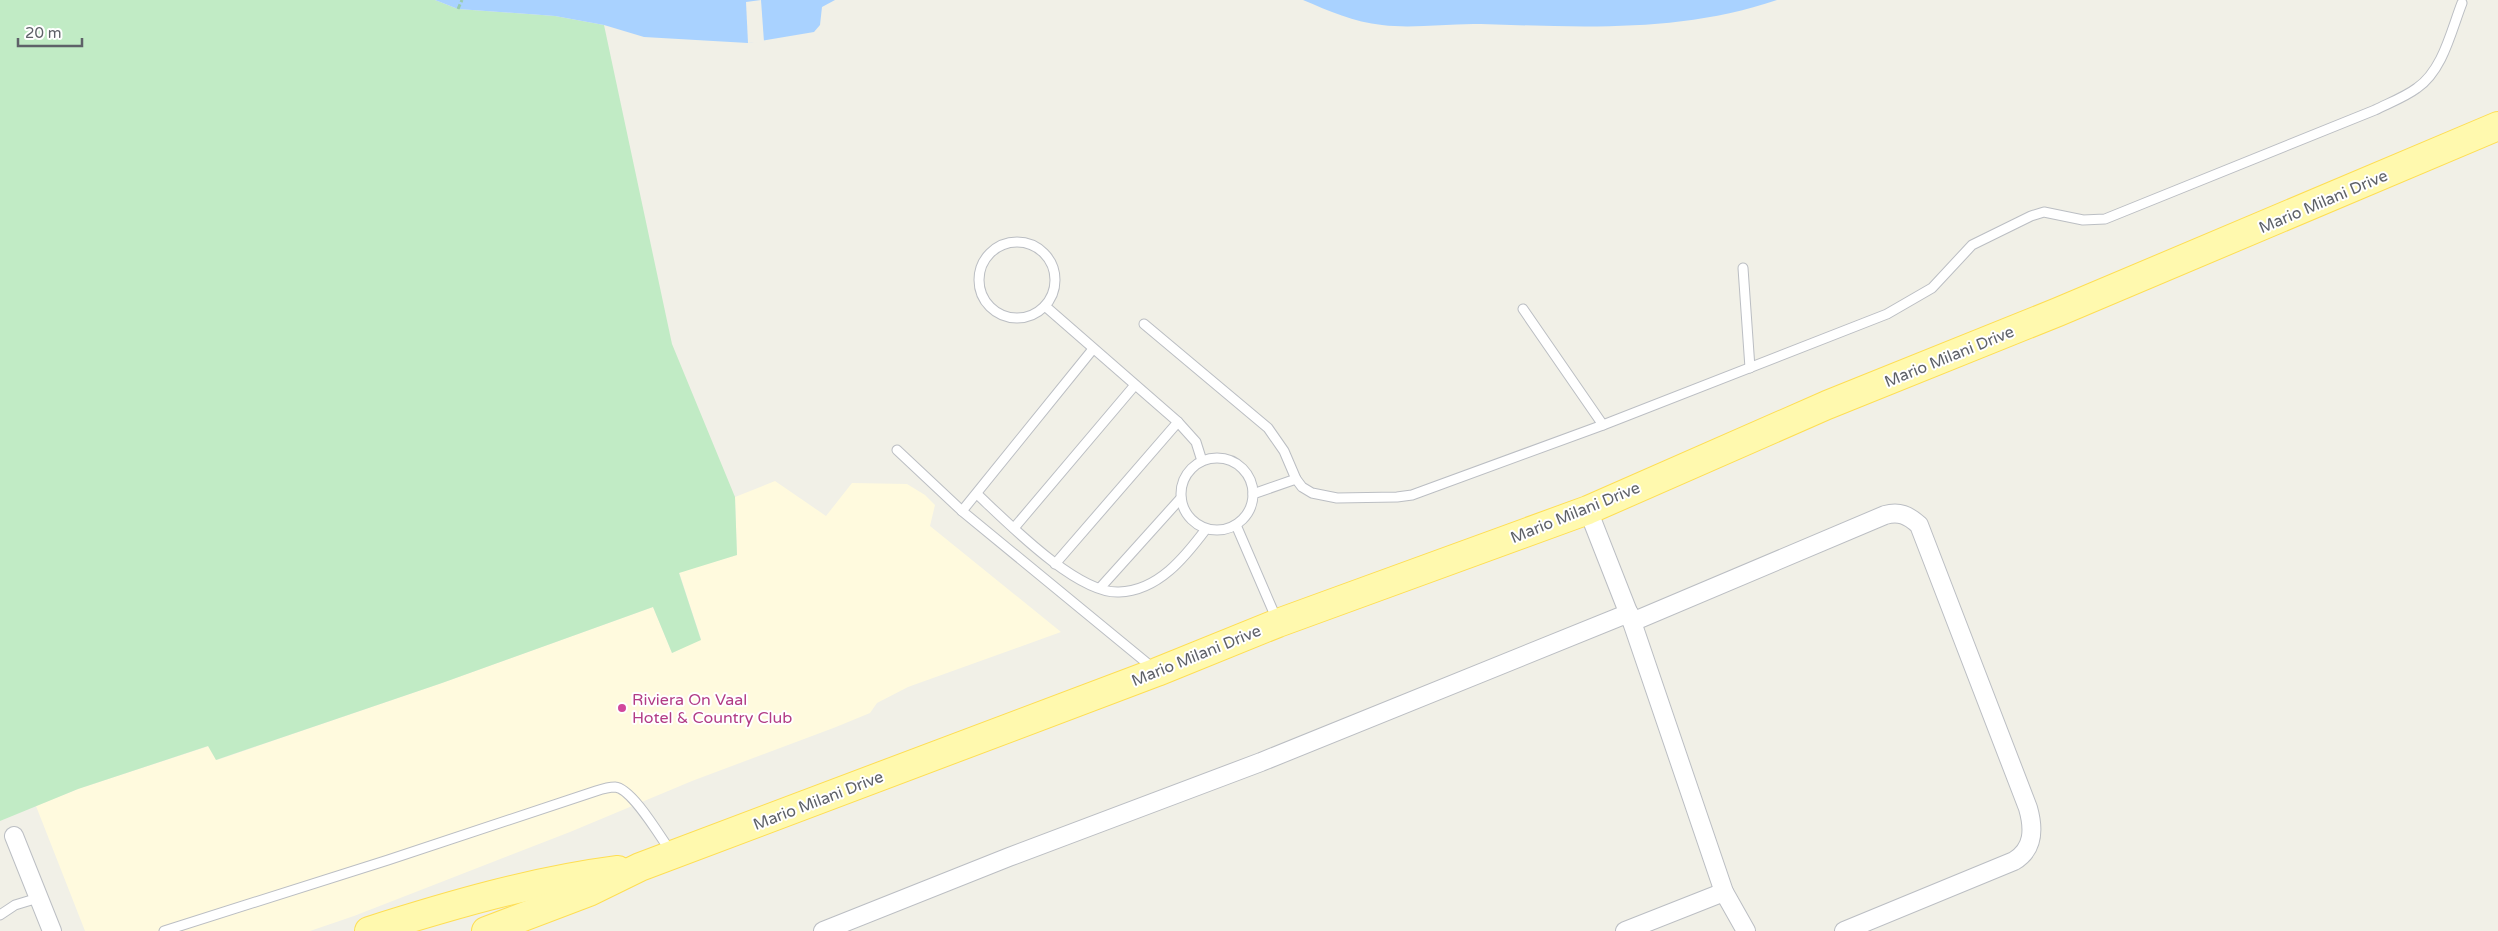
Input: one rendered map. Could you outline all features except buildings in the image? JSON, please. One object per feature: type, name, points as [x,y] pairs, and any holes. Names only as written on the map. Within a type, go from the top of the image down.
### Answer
[{"type":"main road","name":"Mario Milani Drive","points":[[486,931],[589,892],[640,867],[672,854],[1157,672],[1278,622],[1588,510],[1827,405],[2058,312],[2498,126]]},
{"type":"main road","name":"Mario Milani Drive","points":[[369,931],[466,901],[526,886],[573,876],[640,867]]},
{"type":"street","points":[[1588,510],[1631,618],[1724,892],[1746,931]]},
{"type":"street","points":[[823,931],[1009,857],[1261,762],[1631,618],[1895,512],[1902,514],[1919,525],[2028,808],[2032,829],[2031,842],[2025,853],[2014,861],[1844,931]]},
{"type":"street","points":[[14,836],[52,931]]},
{"type":"street","points":[[1625,931],[1724,892]]},
{"type":"lane","points":[[1144,324],[1268,428],[1284,451],[1296,479],[1312,493],[1330,497],[1412,495],[1603,426],[1887,314],[1932,288],[1972,245],[2031,216],[2044,212],[2083,220],[2105,219],[2375,110],[2418,88],[2442,57],[2462,3]]},
{"type":"lane","points":[[1020,241],[1032,244],[1042,251],[1055,272],[1052,296],[1045,306],[1034,314],[1022,318],[1008,317],[996,312],[986,303],[980,291],[980,272],[987,255],[996,247],[1008,242],[1020,241]]},
{"type":"lane","points":[[1743,268],[1750,368]]},
{"type":"lane","points":[[1045,306],[1178,422],[1196,442],[1202,461]]},
{"type":"lane","points":[[1523,310],[1603,426]]},
{"type":"lane","points":[[962,511],[1093,349]]},
{"type":"lane","points":[[1014,528],[1135,384]]},
{"type":"lane","points":[[1055,564],[1178,422]]},
{"type":"lane","points":[[897,450],[962,511],[1157,672]]},
{"type":"lane","points":[[1214,458],[1225,459],[1236,464],[1245,472],[1251,483],[1253,494],[1251,506],[1245,517],[1236,525],[1227,529],[1206,529],[1194,522],[1185,511],[1181,498],[1185,476],[1202,461],[1214,458]]},
{"type":"lane","points":[[1253,494],[1296,479]]},
{"type":"lane","points":[[977,494],[1055,564],[1100,588],[1122,592],[1138,588],[1159,577],[1185,557],[1206,529]]},
{"type":"lane","points":[[1100,588],[1181,498]]},
{"type":"lane","points":[[1236,525],[1278,622]]},
{"type":"lane","points":[[164,931],[388,860],[596,790],[616,787],[625,791],[633,799],[672,854]]},
{"type":"lane","points":[[0,915],[15,906],[38,898]]},
{"type":"path","points":[[458,9],[462,0]]},
{"type":"shaded area","name":"Riviera On Vaal Hotel & Country Club","points":[[775,481],[826,516],[852,483],[907,484],[925,495],[935,505],[930,526],[1061,632],[908,687],[877,703],[870,713],[836,727],[692,781],[570,832],[354,916],[310,931],[85,931],[36,806],[78,789],[209,746],[217,760],[442,683],[653,607],[672,653],[701,639],[679,572],[737,555],[735,497]]},
{"type":"green space","points":[[0,0],[435,0],[458,9],[555,16],[604,25],[672,344],[735,497],[737,555],[679,573],[701,640],[672,653],[653,607],[442,683],[216,760],[208,746],[78,789],[0,821]]},
{"type":"water","points":[[435,0],[835,0],[822,7],[820,25],[814,32],[748,43],[644,37],[604,25],[555,16],[458,9]]},
{"type":"water","points":[[1303,0],[1777,0],[1741,11],[1704,18],[1630,26],[1456,24],[1407,26],[1372,24],[1352,19]]},
{"type":"pier","points":[[761,0],[764,42],[748,43],[746,2]]},
{"type":"place","name":"Riviera On Vaal Hotel & Country Club","points":[[622,708]]}]
